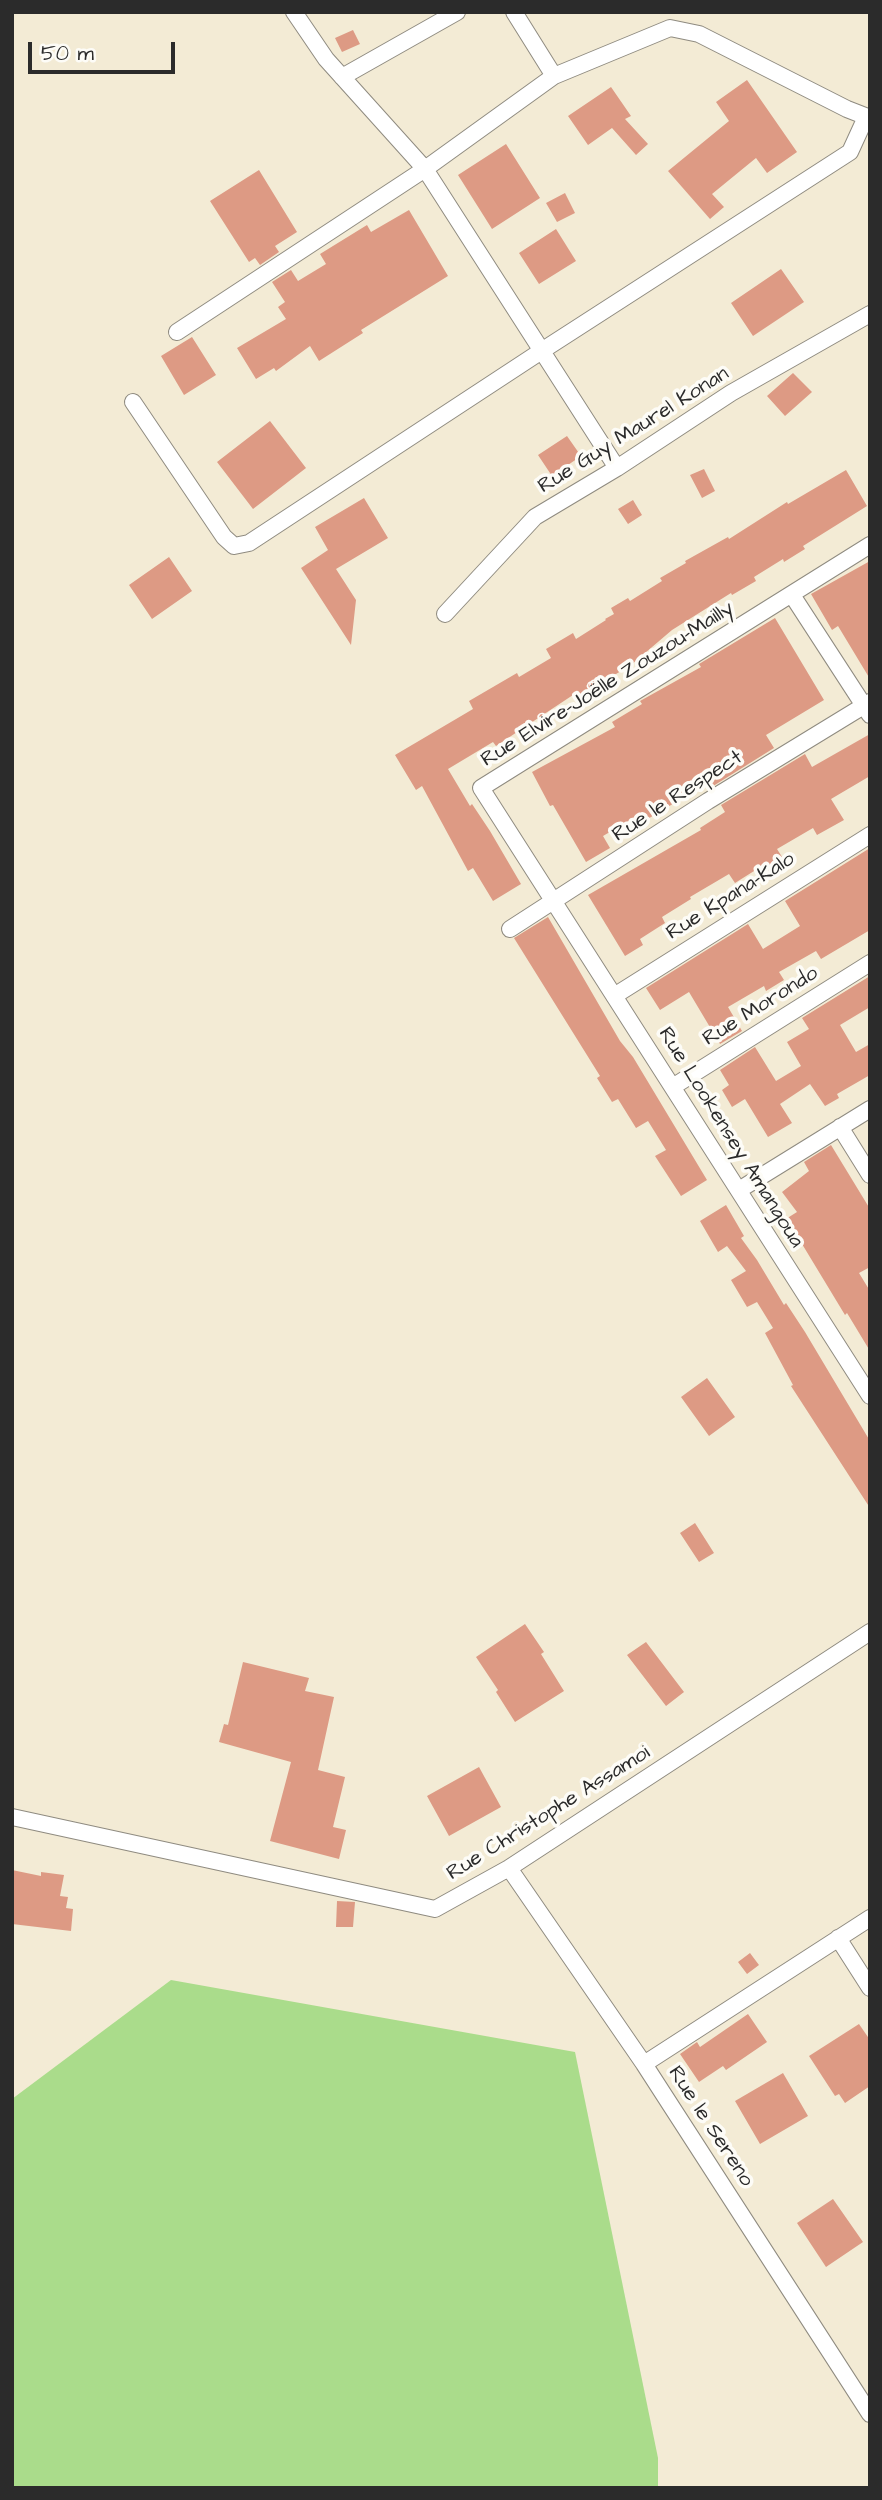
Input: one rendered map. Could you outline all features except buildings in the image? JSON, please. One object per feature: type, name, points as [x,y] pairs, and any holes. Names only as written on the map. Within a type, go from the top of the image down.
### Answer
[{"type":"street","points":[[294,12],[326,59],[425,169],[617,468]]},
{"type":"street","points":[[342,77],[457,12]]},
{"type":"street","points":[[514,12],[554,76]]},
{"type":"street","points":[[134,402],[224,537],[234,546],[249,543],[850,152],[868,118],[699,34],[670,28],[554,76],[425,169],[177,332]]},
{"type":"street","name":"Rue Guy Maurel Konan","points":[[445,614],[535,517],[617,468],[730,393],[870,314]]},
{"type":"street","name":"Rue Elvire-Joëlle Zouzou-Mailly","points":[[555,902],[481,788],[870,545]]},
{"type":"street","points":[[792,595],[868,708]]},
{"type":"street","name":"Rue le Respect","points":[[510,929],[708,801],[868,708]]},
{"type":"street","name":"Rue Kpana-Kalo","points":[[614,996],[870,835]]},
{"type":"street","name":"Rue Lookensey Amangoua","points":[[555,902],[870,1396]]},
{"type":"street","name":"Rue Morondo","points":[[674,1086],[870,963]]},
{"type":"street","points":[[738,1190],[870,1109]]},
{"type":"street","points":[[840,1127],[870,1175]]},
{"type":"street","name":"Rue Christophe Assamoi","points":[[12,1818],[435,1909],[509,1868],[870,1632]]},
{"type":"street","name":"Rue le Sereno","points":[[509,1868],[644,2064],[870,2414]]},
{"type":"street","points":[[644,2064],[870,1918]]},
{"type":"street","points":[[838,1938],[870,1988]]},
{"type":"green space","points":[[171,1980],[575,2052],[658,2458],[658,2488],[12,2488],[12,2099]]}]
